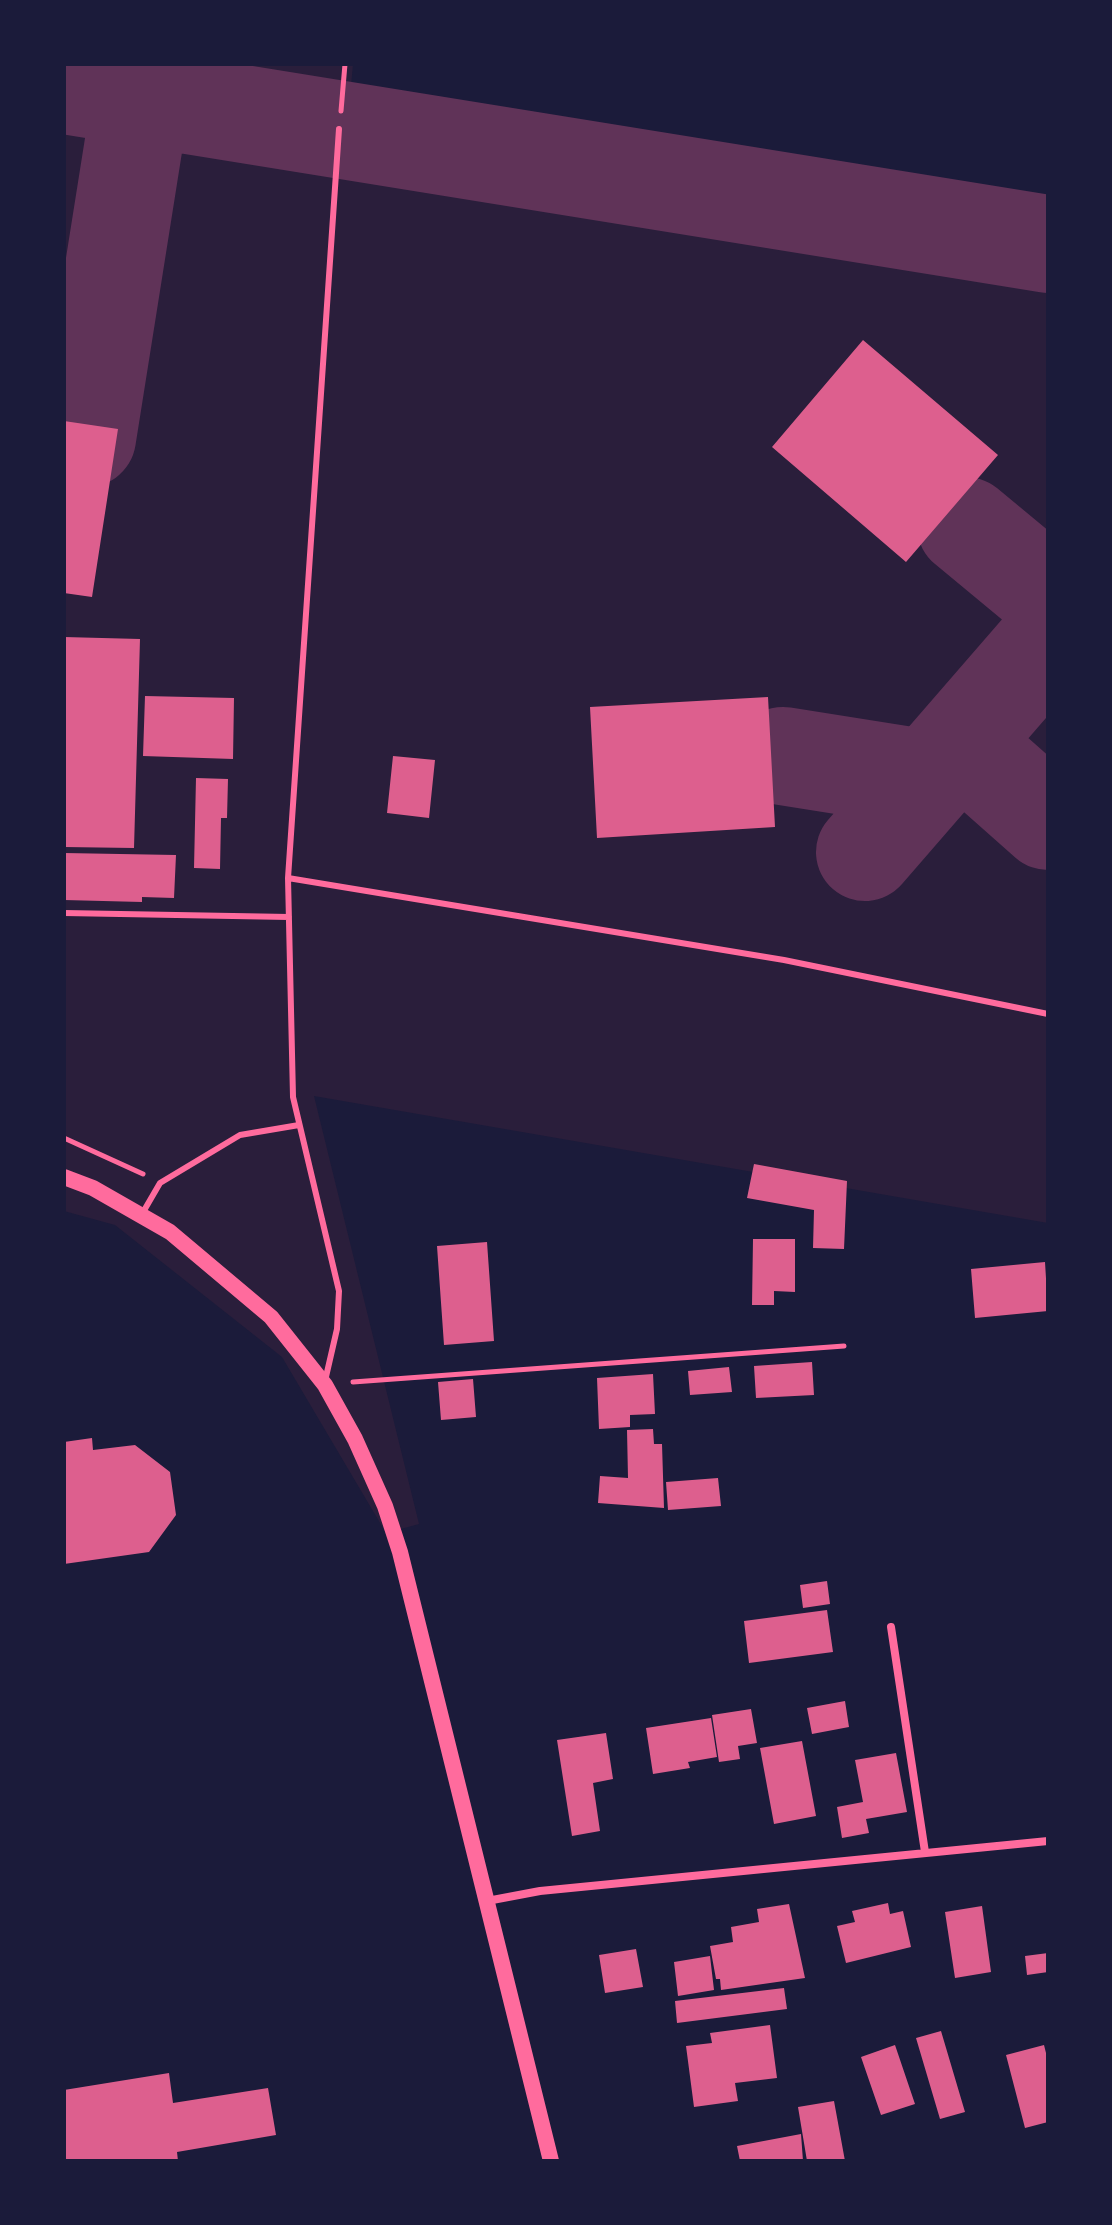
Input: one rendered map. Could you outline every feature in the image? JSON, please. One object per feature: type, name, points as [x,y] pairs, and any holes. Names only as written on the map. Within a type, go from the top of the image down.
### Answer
[{"type":"main road","points":[[64,1177],[93,1188],[170,1232],[271,1317],[325,1385],[355,1439],[385,1506],[400,1552],[551,2161]]},
{"type":"street","points":[[891,1627],[925,1852]]},
{"type":"street","points":[[486,1901],[540,1891],[1048,1841]]},
{"type":"lane","points":[[325,1385],[337,1329],[339,1291],[293,1097],[288,878],[339,129]]},
{"type":"lane","points":[[288,878],[784,960],[1048,1014]]},
{"type":"lane","points":[[64,913],[289,917]]},
{"type":"lane","points":[[141,1215],[160,1183],[240,1135],[299,1125]]},
{"type":"path","points":[[339,129],[345,64]]},
{"type":"path","points":[[64,1138],[160,1183]]},
{"type":"path","points":[[372,1380],[844,1346]]},
{"type":"shaded area","points":[[64,64],[353,64],[349,108],[1048,222],[1048,1223],[314,1096],[419,1524],[386,1533],[282,1357],[115,1225],[64,1211]]},
{"type":"building","points":[[863,340],[998,455],[906,562],[772,447]]},
{"type":"building","points":[[64,421],[118,429],[92,597],[64,593]]},
{"type":"building","points":[[64,637],[140,639],[134,848],[64,847]]},
{"type":"building","points":[[145,696],[234,698],[233,759],[143,756]]},
{"type":"building","points":[[768,697],[775,827],[597,838],[590,707]]},
{"type":"building","points":[[393,756],[435,760],[429,818],[387,813]]},
{"type":"building","points":[[196,778],[228,779],[227,818],[221,818],[220,869],[194,868]]},
{"type":"building","points":[[64,853],[176,855],[174,898],[142,897],[142,902],[64,900]]},
{"type":"building","points":[[754,1164],[847,1181],[844,1249],[813,1248],[814,1210],[747,1198]]},
{"type":"building","points":[[753,1239],[795,1239],[795,1292],[774,1291],[774,1305],[752,1305]]},
{"type":"building","points":[[487,1242],[494,1341],[444,1345],[437,1246]]},
{"type":"building","points":[[1045,1262],[1048,1311],[975,1318],[971,1269]]},
{"type":"building","points":[[812,1362],[814,1395],[756,1398],[754,1366]]},
{"type":"building","points":[[729,1367],[732,1392],[690,1395],[688,1371]]},
{"type":"building","points":[[653,1374],[655,1414],[630,1415],[630,1427],[599,1429],[597,1378]]},
{"type":"building","points":[[473,1379],[476,1417],[441,1420],[438,1382]]},
{"type":"building","points":[[653,1429],[654,1444],[662,1444],[664,1508],[598,1503],[600,1476],[628,1478],[627,1430]]},
{"type":"building","points":[[92,1438],[93,1450],[135,1445],[170,1472],[176,1515],[149,1552],[64,1564],[64,1442]]},
{"type":"building","points":[[718,1478],[721,1506],[668,1510],[666,1482]]},
{"type":"building","points":[[827,1581],[830,1604],[803,1608],[800,1585]]},
{"type":"building","points":[[827,1610],[833,1652],[749,1663],[744,1621]]},
{"type":"building","points":[[845,1701],[849,1727],[812,1734],[807,1708]]},
{"type":"building","points":[[751,1709],[757,1743],[738,1746],[740,1759],[719,1762],[712,1715]]},
{"type":"building","points":[[711,1718],[717,1757],[688,1762],[690,1768],[653,1774],[646,1728]]},
{"type":"building","points":[[606,1733],[613,1779],[593,1783],[600,1831],[572,1836],[557,1740]]},
{"type":"building","points":[[802,1741],[816,1816],[774,1824],[760,1748]]},
{"type":"building","points":[[896,1753],[907,1812],[866,1819],[869,1833],[842,1838],[837,1807],[863,1802],[855,1760]]},
{"type":"building","points":[[888,1903],[890,1914],[903,1911],[911,1947],[846,1963],[837,1926],[855,1922],[852,1911]]},
{"type":"building","points":[[789,1904],[805,1978],[721,1990],[710,1946],[733,1942],[731,1927],[759,1922],[757,1909]]},
{"type":"building","points":[[982,1906],[991,1972],[955,1978],[945,1912]]},
{"type":"building","points":[[636,1949],[643,1987],[605,1993],[599,1955]]},
{"type":"building","points":[[1048,1953],[1048,1972],[1027,1975],[1025,1956]]},
{"type":"building","points":[[710,1956],[714,1990],[678,1996],[674,1962]]},
{"type":"building","points":[[784,1988],[787,2009],[677,2023],[675,2001]]},
{"type":"building","points":[[770,2025],[777,2078],[735,2083],[738,2101],[694,2107],[686,2046],[712,2043],[710,2033]]},
{"type":"building","points":[[941,2031],[965,2112],[940,2119],[916,2038]]},
{"type":"building","points":[[895,2045],[915,2104],[881,2115],[861,2057]]},
{"type":"building","points":[[1044,2045],[1048,2061],[1048,2122],[1025,2128],[1006,2055]]},
{"type":"building","points":[[169,2073],[173,2103],[268,2088],[276,2135],[177,2152],[178,2161],[64,2161],[64,2090]]},
{"type":"building","points":[[834,2101],[845,2161],[807,2161],[798,2107]]},
{"type":"building","points":[[801,2134],[803,2161],[740,2161],[737,2146]]},
{"type":"taxiway","points":[[64,85],[1048,244]]},
{"type":"taxiway","points":[[87,438],[141,98]]},
{"type":"taxiway","points":[[966,526],[1048,594]]},
{"type":"taxiway","points":[[865,852],[1048,641]]},
{"type":"taxiway","points":[[960,743],[1048,821]]},
{"type":"taxiway","points":[[783,756],[928,779]]}]
